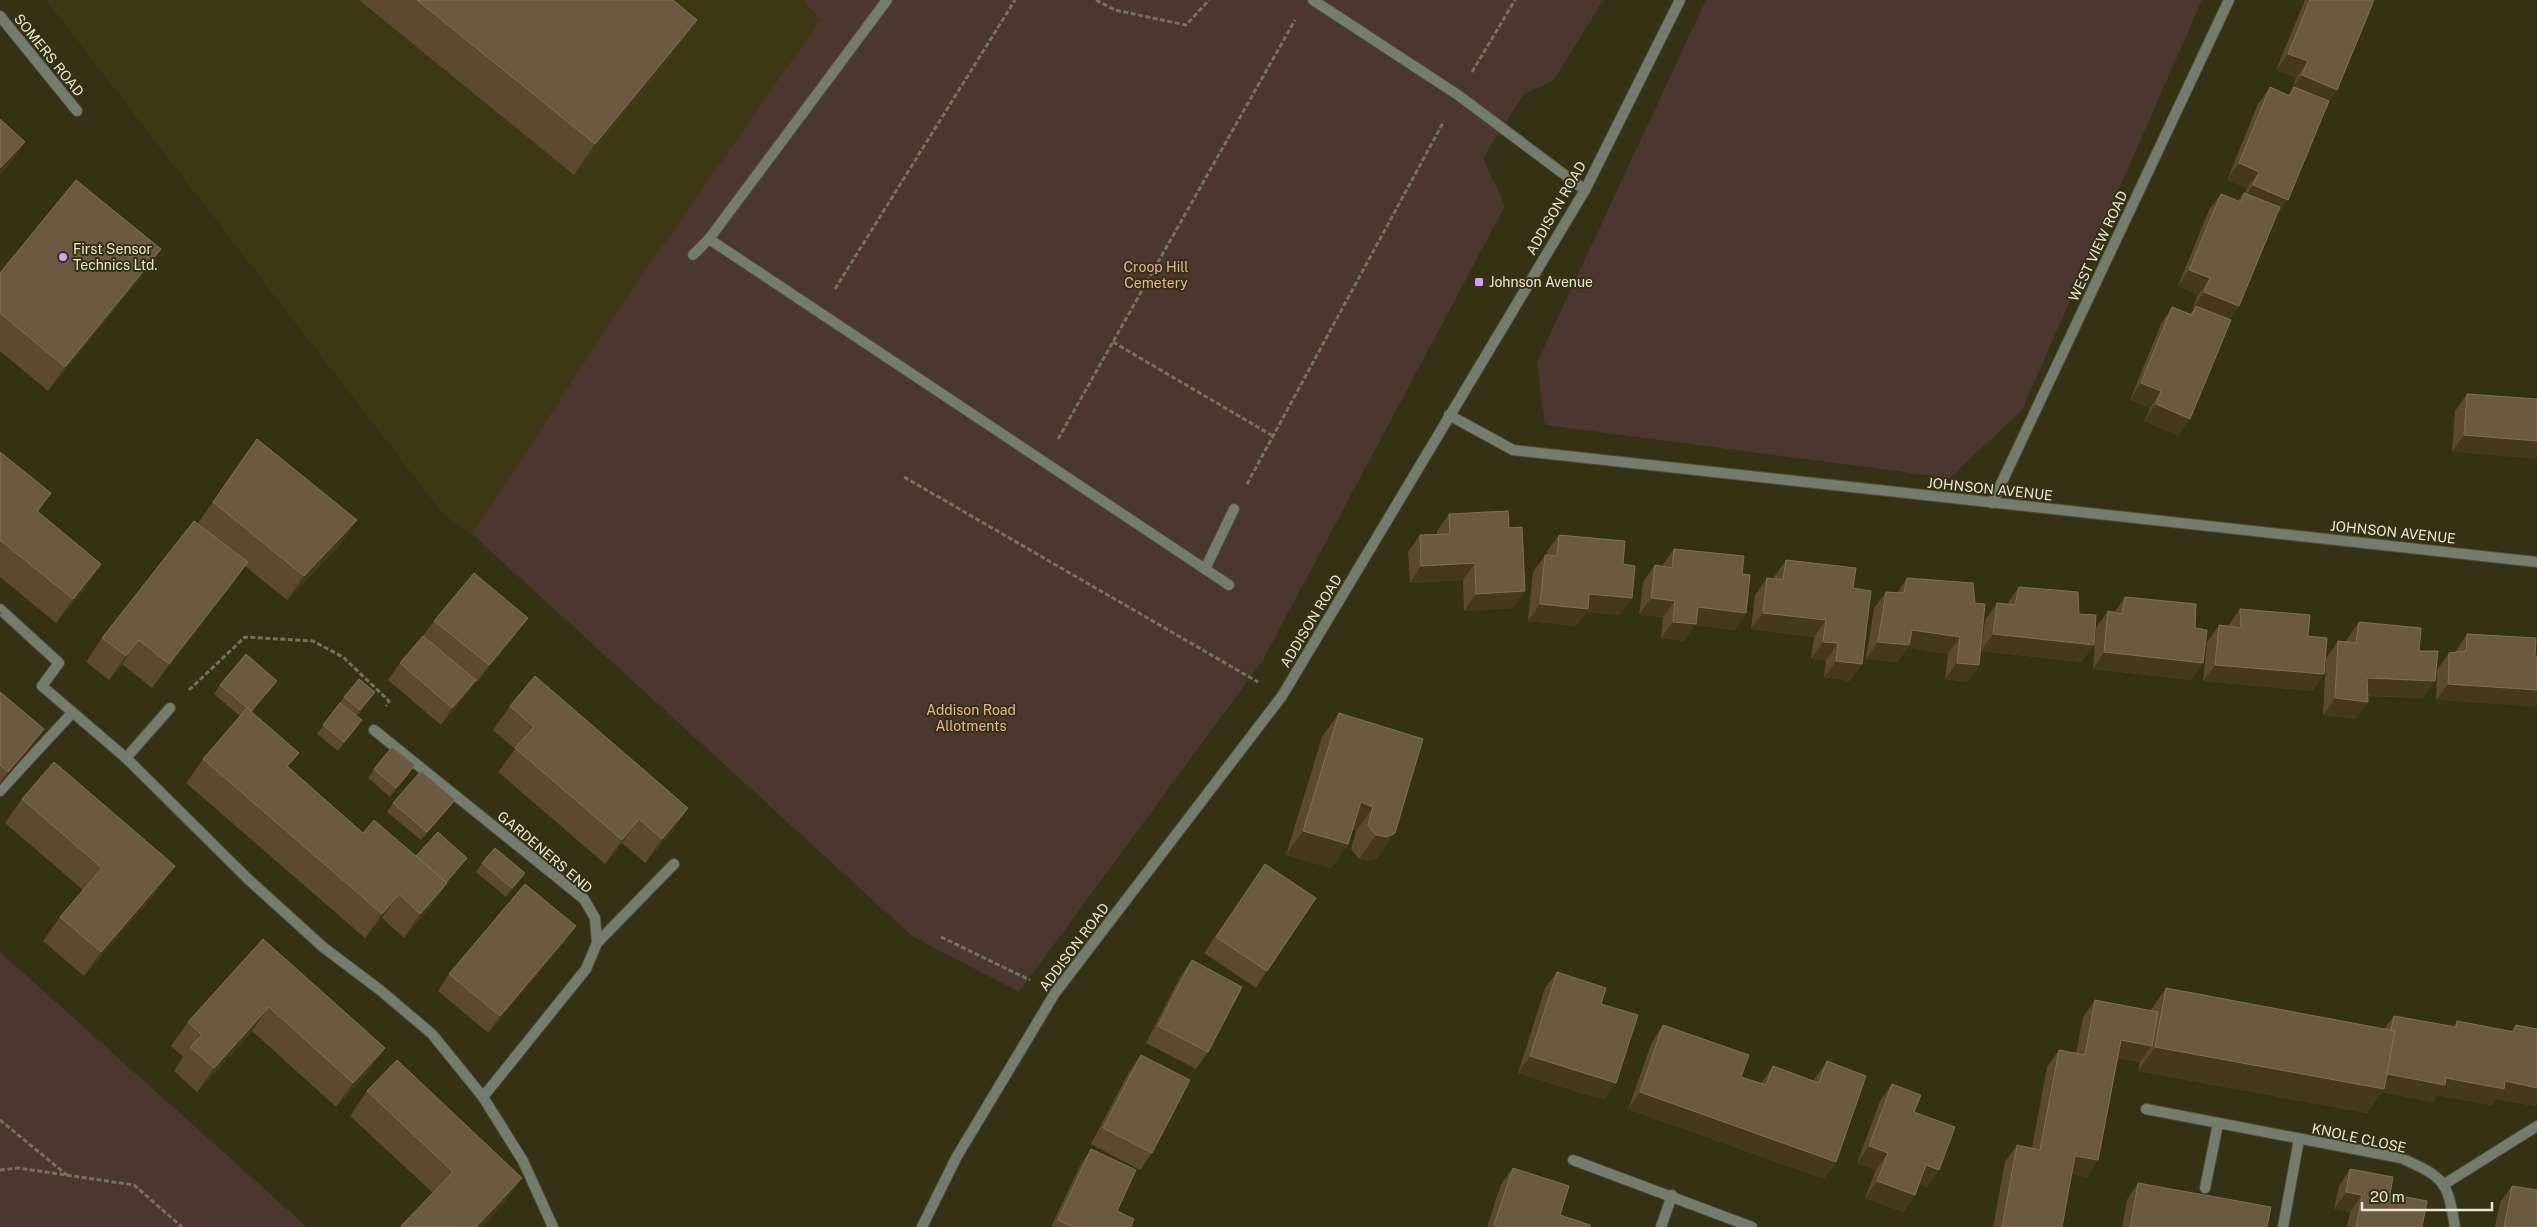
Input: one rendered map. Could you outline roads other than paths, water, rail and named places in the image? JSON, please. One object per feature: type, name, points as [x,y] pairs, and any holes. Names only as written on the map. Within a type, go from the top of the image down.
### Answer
[{"type":"street","points":[[694,255],[709,239],[887,0]]},
{"type":"street","points":[[1313,0],[1458,95],[1585,190]]},
{"type":"street","name":"ADDISON ROAD","points":[[922,1227],[956,1158],[1055,993],[1282,696],[1585,190],[1680,0]]},
{"type":"street","name":"WEST VIEW ROAD","points":[[1992,503],[2229,0]]},
{"type":"street","name":"SOMERS ROAD","points":[[0,16],[77,111]]},
{"type":"street","points":[[709,239],[1229,585]]},
{"type":"street","name":"JOHNSON AVENUE","points":[[1449,415],[1513,450],[2537,562]]},
{"type":"street","points":[[1205,569],[1234,509]]},
{"type":"street","points":[[0,609],[59,663],[42,686],[126,758],[248,880],[323,947],[380,990],[432,1034],[483,1097],[523,1161],[553,1227]]},
{"type":"street","points":[[126,758],[170,708]]},
{"type":"street","points":[[0,791],[72,713]]},
{"type":"street","name":"GARDENERS END","points":[[374,730],[584,898],[596,918],[597,943],[586,969],[483,1097]]},
{"type":"street","points":[[597,943],[674,864]]},
{"type":"street","name":"KNOLE CLOSE","points":[[2146,1108],[2218,1124],[2401,1158],[2434,1174],[2443,1185],[2449,1193],[2455,1227]]},
{"type":"street","points":[[2205,1188],[2218,1124]]},
{"type":"street","points":[[2443,1185],[2537,1126]]},
{"type":"street","points":[[2283,1227],[2299,1139]]},
{"type":"street","points":[[1573,1160],[1752,1227]]},
{"type":"street","points":[[1661,1227],[1672,1196]]},
{"type":"place","name":"First Sensor Technics Ltd.","points":[[63,257]]},
{"type":"place","name":"Johnson Avenue","points":[[1479,282]]},
{"type":"park label","name":"Croop Hill Cemetery","points":[[1156,276]]},
{"type":"park label","name":"Addison Road Allotments","points":[[971,718]]}]
